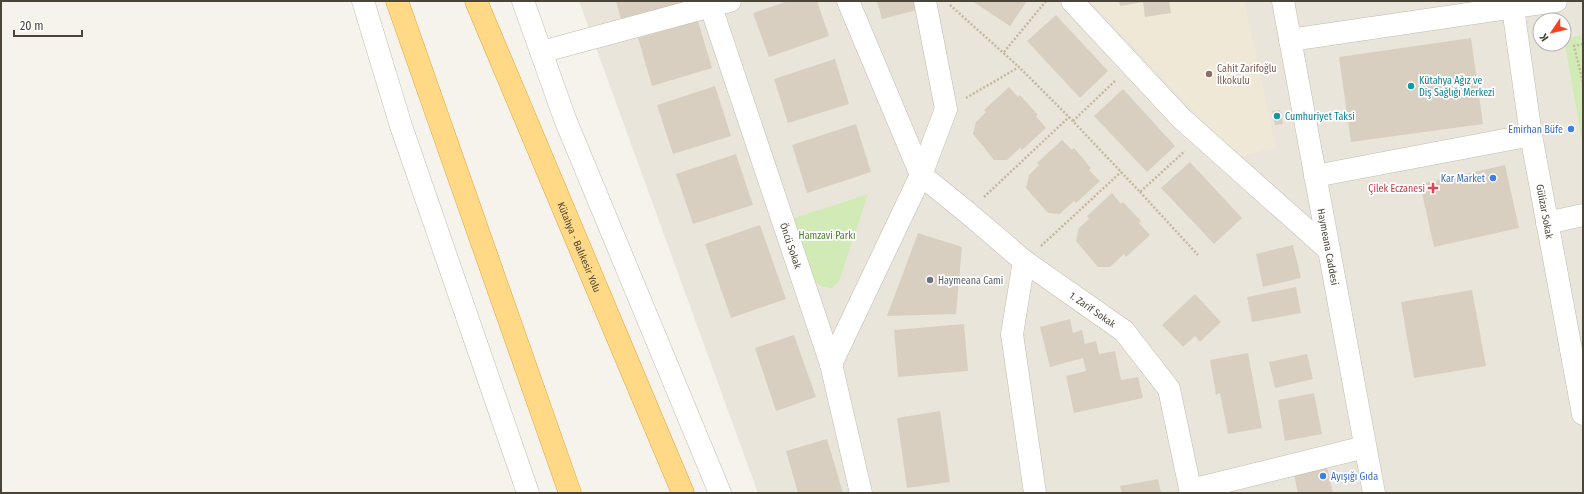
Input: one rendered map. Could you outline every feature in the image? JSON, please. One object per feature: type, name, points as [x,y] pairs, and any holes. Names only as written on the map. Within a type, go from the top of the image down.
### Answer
[{"type":"highway","points":[[397,1],[570,493]]},
{"type":"highway","name":"Kütahya - Balıkesir Yolu","points":[[476,1],[683,493]]},
{"type":"street","points":[[363,1],[401,126],[528,493]]},
{"type":"street","points":[[523,1],[568,126],[720,493]]},
{"type":"street","points":[[848,1],[921,175]]},
{"type":"street","points":[[831,364],[921,175],[946,110],[925,1]]},
{"type":"street","points":[[1072,1],[1181,118],[1329,250]]},
{"type":"street","name":"Haymeana Caddesi","points":[[1283,1],[1374,493]]},
{"type":"street","points":[[1290,40],[1556,1]]},
{"type":"street","points":[[541,52],[716,2]]},
{"type":"street","name":"Öncü Sokak","points":[[716,2],[831,364],[861,493]]},
{"type":"street","name":"Gülizar Sokak","points":[[1513,8],[1531,135],[1583,414]]},
{"type":"street","points":[[1315,176],[1531,135]]},
{"type":"street","name":"1. Zarif Sokak","points":[[921,175],[1024,261],[1124,331],[1169,389],[1191,491]]},
{"type":"street","points":[[1547,223],[1583,215]]},
{"type":"street","points":[[1024,261],[1012,334],[1035,493]]},
{"type":"street","points":[[1191,491],[1365,447]]},
{"type":"path","points":[[945,1],[1004,52],[1073,120],[1198,255]]},
{"type":"path","points":[[1004,52],[1046,1]]},
{"type":"path","points":[[1583,44],[1574,46],[1583,82]]},
{"type":"path","points":[[1073,120],[1132,66]]},
{"type":"path","points":[[946,110],[1019,67]]},
{"type":"path","points":[[968,213],[1069,117]]},
{"type":"path","points":[[1140,192],[1201,136]]},
{"type":"path","points":[[1024,261],[1121,172]]},
{"type":"shaded area","points":[[579,1],[1583,1],[1583,493],[758,493]]},
{"type":"shaded area","name":"Cahit Zarifoğlu İlkokulu","points":[[1091,1],[1244,1],[1276,147],[1237,158]]},
{"type":"green space","points":[[1583,35],[1583,146],[1566,52],[1572,52],[1572,37]]},
{"type":"green space","name":"Hamzavi Parkı","points":[[868,194],[839,281],[832,288],[823,287],[815,282],[794,218]]},
{"type":"building","points":[[616,1],[690,1],[621,20]]},
{"type":"building","points":[[788,1],[817,1],[829,36],[769,57],[753,13]]},
{"type":"building","points":[[877,1],[914,1],[917,10],[882,19]]},
{"type":"building","points":[[972,1],[1027,1],[1010,26]]},
{"type":"building","points":[[1119,1],[1169,1],[1171,13],[1145,17],[1143,2],[1120,6]]},
{"type":"building","points":[[1056,15],[1108,71],[1080,98],[1027,41]]},
{"type":"building","points":[[698,21],[712,68],[652,86],[638,38]]},
{"type":"building","name":"Kütahya Ağız ve Diş Sağlığı Merkezi","points":[[1471,38],[1483,124],[1351,142],[1339,57]]},
{"type":"building","points":[[835,59],[849,104],[788,123],[774,79]]},
{"type":"building","points":[[715,86],[731,136],[673,154],[657,105]]},
{"type":"building","points":[[1009,87],[1018,97],[1020,95],[1030,106],[1046,128],[1022,150],[1020,148],[1007,160],[994,160],[973,134],[976,122],[986,112],[984,110]]},
{"type":"building","points":[[1123,89],[1175,146],[1147,172],[1094,116]]},
{"type":"building","name":"Cumhuriyet Taksi","points":[[1280,110],[1283,124],[1275,125],[1272,111]]},
{"type":"building","points":[[856,124],[871,172],[807,193],[792,145]]},
{"type":"building","points":[[1062,140],[1072,150],[1074,148],[1091,168],[1089,170],[1100,181],[1076,203],[1074,201],[1060,214],[1048,213],[1026,188],[1029,175],[1039,165],[1037,163]]},
{"type":"building","points":[[736,154],[753,205],[693,224],[676,174]]},
{"type":"building","points":[[1190,162],[1242,218],[1214,244],[1161,188]]},
{"type":"building","points":[[1505,165],[1519,228],[1434,247],[1420,184]]},
{"type":"building","points":[[1112,193],[1121,204],[1123,202],[1141,221],[1139,223],[1150,235],[1126,257],[1124,254],[1110,267],[1098,267],[1076,241],[1079,228],[1089,219],[1087,216]]},
{"type":"building","points":[[760,225],[786,299],[731,318],[705,244]]},
{"type":"building","name":"Haymeana Cami","points":[[918,233],[962,247],[956,314],[887,316]]},
{"type":"building","points":[[1293,245],[1301,278],[1263,287],[1256,254]]},
{"type":"building","points":[[1296,287],[1301,313],[1252,322],[1247,297]]},
{"type":"building","points":[[1472,290],[1486,366],[1414,378],[1401,302]]},
{"type":"building","points":[[1195,294],[1221,322],[1200,342],[1195,336],[1183,347],[1162,325]]},
{"type":"building","points":[[1070,319],[1073,333],[1082,330],[1085,344],[1096,341],[1099,354],[1115,351],[1121,380],[1138,377],[1143,398],[1074,413],[1066,376],[1086,371],[1083,358],[1050,367],[1040,327]]},
{"type":"building","points":[[964,324],[968,371],[898,377],[894,330]]},
{"type":"building","points":[[794,335],[816,397],[776,411],[755,348]]},
{"type":"building","points":[[1248,353],[1262,428],[1228,434],[1220,393],[1216,395],[1210,360]]},
{"type":"building","points":[[1307,354],[1313,379],[1275,388],[1269,362]]},
{"type":"building","points":[[1314,393],[1322,434],[1285,441],[1278,400]]},
{"type":"building","points":[[940,411],[950,482],[907,488],[897,418]]},
{"type":"building","points":[[827,439],[843,493],[798,493],[786,451]]},
{"type":"building","points":[[1327,467],[1333,493],[1298,493],[1294,474]]},
{"type":"building","points":[[1158,479],[1161,493],[1122,493],[1120,486]]},
{"type":"place","name":"Cahit Zarifoğlu İlkokulu","points":[[1209,74]]},
{"type":"place","name":"Kütahya Ağız ve Diş Sağlığı Merkezi","points":[[1411,86]]},
{"type":"place","name":"Cumhuriyet Taksi","points":[[1277,116]]},
{"type":"place","name":"Emirhan Büfe","points":[[1571,129]]},
{"type":"place","name":"Kar Market","points":[[1493,178]]},
{"type":"place","name":"Çilek Eczanesi","points":[[1433,188]]},
{"type":"place","name":"Haymeana Cami","points":[[930,280]]},
{"type":"place","name":"Ayışığı Gıda","points":[[1323,476]]}]
